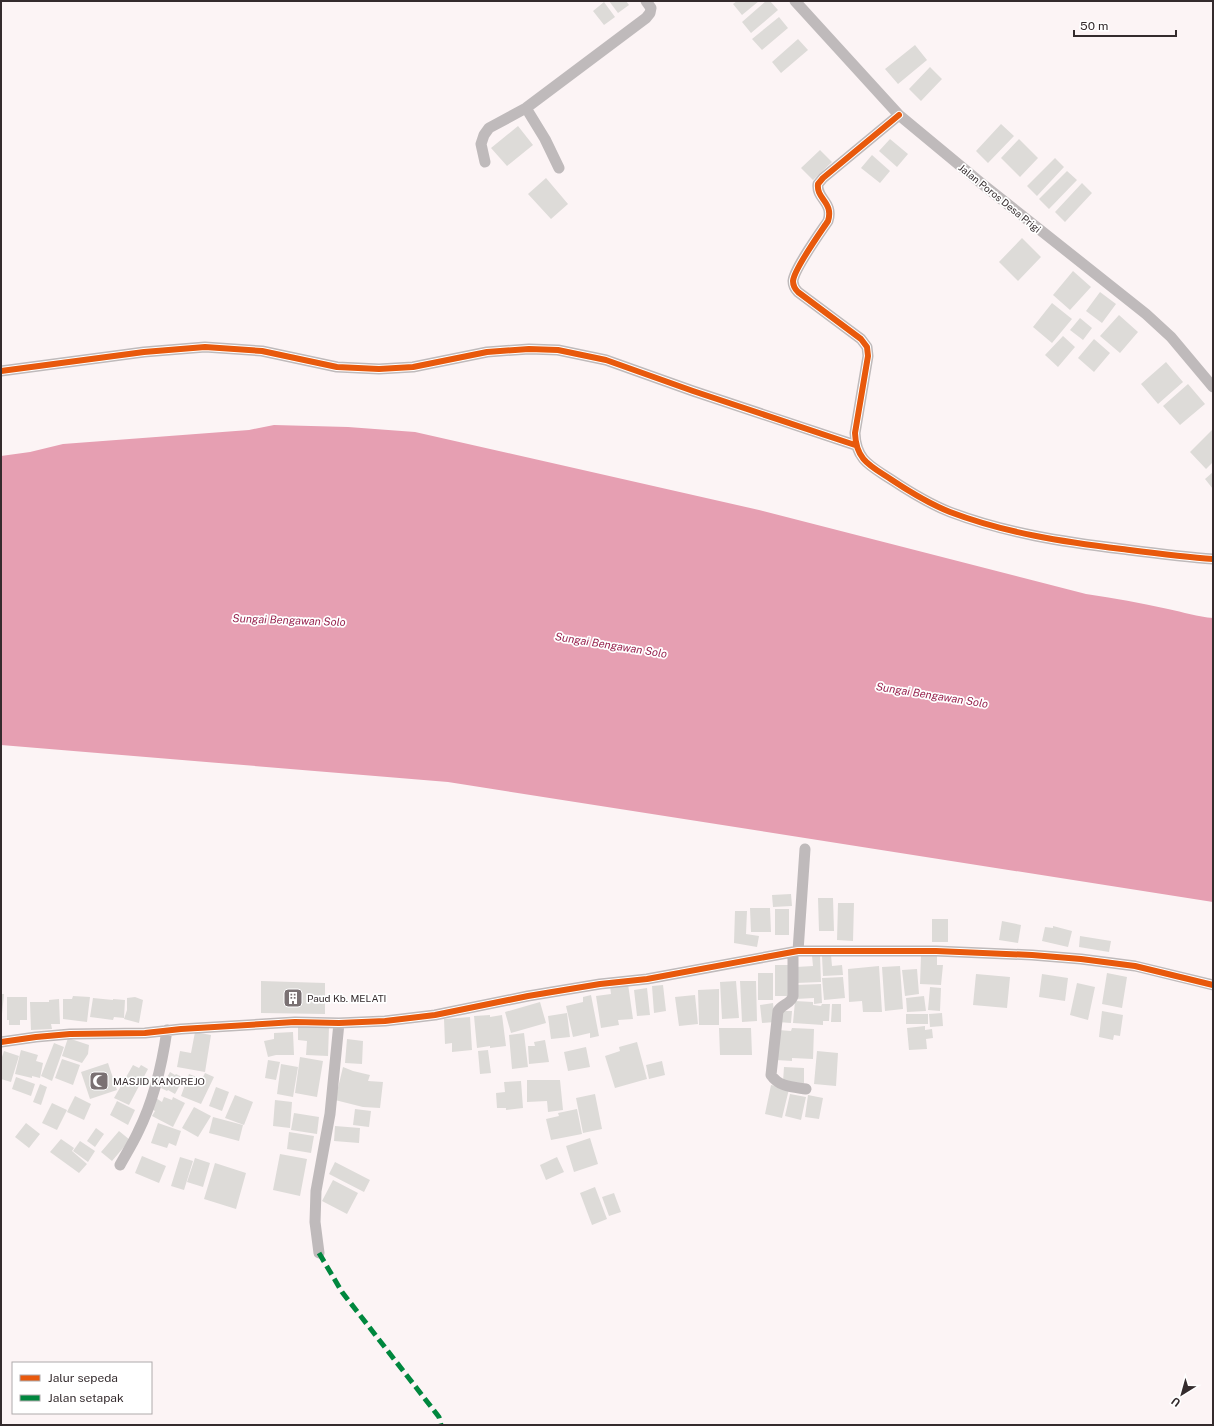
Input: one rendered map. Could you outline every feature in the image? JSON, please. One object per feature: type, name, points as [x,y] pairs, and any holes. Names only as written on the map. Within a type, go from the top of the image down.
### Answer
[{"type":"street","points":[[485,162],[481,144],[484,135],[489,128],[526,108],[646,18],[650,13],[651,8],[646,1]]},
{"type":"street","name":"Jalan Poros Desa Prigi","points":[[795,1],[899,115],[981,183],[1146,314],[1171,337],[1213,387]]},
{"type":"street","points":[[526,108],[545,139],[559,168]]},
{"type":"street","points":[[899,115],[823,178],[818,184],[819,193],[827,204],[830,212],[828,221],[800,264],[793,283],[798,292],[861,339],[867,347],[868,356],[854,433],[855,445],[861,457],[871,466],[910,492],[949,512],[998,528],[1094,546],[1213,559]]},
{"type":"street","points":[[1,371],[144,352],[205,348],[262,351],[337,367],[379,369],[413,367],[487,352],[529,349],[558,350],[606,360],[715,399],[855,445]]},
{"type":"street","points":[[805,849],[793,996],[791,1000],[778,1011],[771,1075],[776,1082],[782,1085],[806,1089]]},
{"type":"street","points":[[1,1042],[70,1034],[145,1033],[167,1030],[295,1022],[339,1023],[385,1021],[435,1015],[528,996],[600,984],[647,979],[796,951],[936,951],[1032,955],[1081,959],[1135,966],[1213,985]]},
{"type":"street","points":[[319,1253],[314,1222],[316,1191],[330,1114],[339,1023]]},
{"type":"street","points":[[120,1164],[138,1132],[153,1096],[162,1062],[167,1030]]},
{"type":"water","name":"Sungai Bengawan Solo","points":[[274,425],[348,427],[415,432],[759,510],[1086,594],[1213,618],[1213,902],[448,782],[1,745],[1,456],[30,452],[63,444],[249,430]]},
{"type":"building","points":[[609,1],[626,1],[629,5],[618,13]]},
{"type":"building","points":[[737,1],[759,1],[742,15],[733,4]]},
{"type":"building","points":[[766,1],[770,1],[778,10],[751,33],[742,22]]},
{"type":"building","points":[[604,2],[615,17],[604,25],[593,11]]},
{"type":"building","points":[[779,17],[788,28],[762,50],[752,39]]},
{"type":"building","points":[[798,39],[808,50],[781,73],[772,62]]},
{"type":"building","points":[[915,45],[927,60],[898,84],[885,69]]},
{"type":"building","points":[[930,67],[942,79],[921,101],[909,89]]},
{"type":"building","points":[[1001,124],[1014,136],[988,163],[976,151]]},
{"type":"building","points":[[518,126],[533,145],[507,166],[491,148]]},
{"type":"building","points":[[890,139],[908,154],[897,167],[879,151]]},
{"type":"building","points":[[1019,139],[1038,158],[1020,177],[1001,158]]},
{"type":"building","points":[[820,150],[832,162],[813,180],[801,168]]},
{"type":"building","points":[[872,155],[890,171],[880,183],[861,168]]},
{"type":"building","points":[[1055,158],[1064,167],[1037,196],[1027,186]]},
{"type":"building","points":[[1067,171],[1077,180],[1049,209],[1039,199]]},
{"type":"building","points":[[546,178],[568,204],[551,219],[528,194]]},
{"type":"building","points":[[1082,183],[1092,193],[1065,222],[1055,212]]},
{"type":"building","points":[[1022,238],[1041,257],[1018,281],[999,262]]},
{"type":"building","points":[[1073,271],[1091,287],[1070,310],[1053,295]]},
{"type":"building","points":[[1100,292],[1116,304],[1102,323],[1086,311]]},
{"type":"building","points":[[1052,303],[1072,319],[1052,343],[1033,327]]},
{"type":"building","points":[[1119,315],[1138,332],[1120,353],[1100,336]]},
{"type":"building","points":[[1080,318],[1092,328],[1083,340],[1070,330]]},
{"type":"building","points":[[1063,336],[1075,347],[1058,367],[1045,355]]},
{"type":"building","points":[[1094,339],[1110,353],[1094,372],[1078,358]]},
{"type":"building","points":[[1166,362],[1183,382],[1158,404],[1141,384]]},
{"type":"building","points":[[1188,384],[1205,404],[1180,425],[1163,406]]},
{"type":"building","points":[[1213,429],[1213,462],[1206,469],[1190,452]]},
{"type":"building","points":[[1213,472],[1213,489],[1205,479]]},
{"type":"building","points":[[791,894],[792,906],[773,907],[772,895]]},
{"type":"building","points":[[818,898],[833,898],[834,931],[819,931]]},
{"type":"building","points":[[838,903],[854,903],[853,941],[837,940]]},
{"type":"building","points":[[750,908],[770,908],[771,932],[751,932]]},
{"type":"building","points":[[775,909],[789,909],[789,935],[775,935]]},
{"type":"building","points":[[735,911],[747,911],[746,934],[759,936],[757,947],[734,943]]},
{"type":"building","points":[[932,919],[948,919],[948,942],[932,942]]},
{"type":"building","points":[[1002,921],[1021,925],[1018,943],[999,940]]},
{"type":"building","points":[[1053,926],[1072,931],[1068,947],[1042,941],[1045,927],[1053,928]]},
{"type":"building","points":[[1080,936],[1111,941],[1109,952],[1079,947]]},
{"type":"building","points":[[820,955],[821,982],[796,983],[796,967],[813,966],[812,956]]},
{"type":"building","points":[[831,955],[832,966],[842,965],[843,975],[823,976],[822,956]]},
{"type":"building","points":[[921,956],[937,956],[937,965],[943,965],[941,985],[920,984]]},
{"type":"building","points":[[775,965],[790,965],[790,996],[775,996]]},
{"type":"building","points":[[879,966],[882,1012],[863,1012],[862,1001],[849,1002],[848,969]]},
{"type":"building","points":[[900,966],[903,1009],[885,1011],[882,967]]},
{"type":"building","points":[[917,969],[919,994],[905,996],[902,970]]},
{"type":"building","points":[[758,973],[773,973],[773,1000],[758,1000]]},
{"type":"building","points":[[1107,973],[1127,977],[1122,1008],[1102,1004]]},
{"type":"building","points":[[976,974],[1010,977],[1007,1008],[973,1005]]},
{"type":"building","points":[[1042,974],[1068,978],[1065,1001],[1039,997]]},
{"type":"building","points":[[843,977],[845,998],[824,1000],[822,978]]},
{"type":"building","name":"Paud Kb. MELATI","points":[[261,981],[325,983],[325,1014],[261,1013]]},
{"type":"building","points":[[736,981],[739,1018],[722,1019],[720,982]]},
{"type":"building","points":[[740,981],[756,981],[757,1021],[742,1022]]},
{"type":"building","points":[[1077,983],[1095,987],[1088,1020],[1070,1015]]},
{"type":"building","points":[[628,984],[633,1019],[618,1020],[619,1025],[601,1028],[596,996],[611,994],[610,986]]},
{"type":"building","points":[[821,984],[822,1003],[814,1004],[814,998],[796,999],[795,985]]},
{"type":"building","points":[[663,985],[666,1011],[654,1013],[652,986]]},
{"type":"building","points":[[930,987],[941,988],[940,1011],[928,1010]]},
{"type":"building","points":[[647,988],[650,1015],[637,1016],[634,990]]},
{"type":"building","points":[[719,989],[719,1025],[699,1025],[698,990]]},
{"type":"building","points":[[1,994],[4,994],[2,1014],[1,1013]]},
{"type":"building","points":[[591,995],[599,1036],[590,1038],[590,1033],[573,1037],[566,1006],[583,1002],[583,997]]},
{"type":"building","points":[[695,995],[698,1024],[679,1026],[675,997]]},
{"type":"building","points":[[73,996],[90,997],[87,1022],[63,1019],[63,999],[72,999]]},
{"type":"building","points":[[924,996],[926,1011],[907,1012],[906,998]]},
{"type":"building","points":[[7,997],[27,997],[27,1020],[20,1020],[20,1025],[9,1025],[9,1020],[7,1020]]},
{"type":"building","points":[[135,997],[143,1000],[139,1023],[124,1019],[127,1010],[127,998]]},
{"type":"building","points":[[93,998],[125,1000],[124,1018],[114,1017],[113,1020],[90,1017]]},
{"type":"building","points":[[59,999],[60,1024],[51,1024],[52,1029],[31,1030],[30,1002],[49,1002],[49,1000]]},
{"type":"building","points":[[795,1001],[813,1002],[813,1005],[821,1006],[822,1004],[830,1004],[829,1021],[823,1021],[823,1025],[793,1023]]},
{"type":"building","points":[[540,1002],[546,1023],[511,1033],[505,1012]]},
{"type":"building","points":[[773,1003],[775,1022],[762,1023],[760,1005]]},
{"type":"building","points":[[832,1004],[841,1004],[841,1022],[831,1022]]},
{"type":"building","points":[[779,1011],[792,1011],[791,1023],[778,1022]]},
{"type":"building","points":[[1102,1011],[1123,1015],[1120,1036],[1114,1035],[1113,1040],[1099,1037]]},
{"type":"building","points":[[567,1013],[570,1037],[551,1039],[548,1016]]},
{"type":"building","points":[[942,1013],[943,1026],[930,1027],[929,1014]]},
{"type":"building","points":[[906,1014],[928,1014],[928,1024],[906,1024]]},
{"type":"building","points":[[490,1015],[490,1017],[502,1015],[506,1046],[477,1048],[474,1016]]},
{"type":"building","points":[[470,1017],[472,1050],[452,1052],[452,1043],[445,1044],[444,1019]]},
{"type":"building","points":[[298,1025],[329,1027],[328,1056],[306,1055],[307,1041],[298,1040]]},
{"type":"building","points":[[925,1026],[925,1030],[932,1029],[933,1038],[926,1039],[927,1049],[909,1050],[907,1028]]},
{"type":"building","points":[[719,1028],[751,1028],[752,1055],[720,1055]]},
{"type":"building","points":[[792,1028],[814,1029],[813,1059],[792,1058],[792,1061],[776,1060],[778,1030],[791,1031]]},
{"type":"building","points":[[195,1032],[211,1035],[205,1072],[177,1067],[180,1051],[191,1053]]},
{"type":"building","points":[[293,1032],[294,1055],[276,1055],[268,1057],[264,1041],[274,1039],[274,1033]]},
{"type":"building","points":[[524,1033],[528,1067],[512,1069],[509,1035]]},
{"type":"building","points":[[68,1038],[89,1045],[88,1054],[82,1063],[62,1056]]},
{"type":"building","points":[[347,1039],[363,1041],[362,1064],[345,1063]]},
{"type":"building","points":[[545,1040],[549,1062],[529,1064],[528,1046],[535,1046],[534,1042]]},
{"type":"building","points":[[637,1042],[647,1079],[615,1088],[605,1056],[620,1051],[619,1047]]},
{"type":"building","points":[[54,1043],[64,1047],[52,1081],[41,1076]]},
{"type":"building","points":[[586,1047],[590,1067],[568,1071],[564,1052]]},
{"type":"building","points":[[21,1050],[38,1055],[36,1061],[43,1063],[40,1078],[32,1076],[32,1078],[15,1074]]},
{"type":"building","points":[[488,1050],[491,1073],[480,1074],[478,1051]]},
{"type":"building","points":[[4,1051],[19,1056],[11,1082],[1,1079],[1,1060]]},
{"type":"building","points":[[817,1051],[838,1053],[836,1086],[814,1084]]},
{"type":"building","points":[[300,1057],[323,1061],[317,1097],[295,1093]]},
{"type":"building","points":[[62,1059],[80,1065],[73,1085],[55,1078]]},
{"type":"building","points":[[268,1060],[280,1062],[276,1080],[265,1078]]},
{"type":"building","points":[[662,1061],[665,1075],[649,1079],[646,1065]]},
{"type":"building","name":"MASJID KANOREJO","points":[[108,1063],[117,1090],[90,1099],[81,1072]]},
{"type":"building","points":[[281,1064],[298,1067],[293,1097],[277,1094]]},
{"type":"building","points":[[133,1065],[139,1068],[141,1065],[148,1069],[129,1105],[114,1098]]},
{"type":"building","points":[[343,1067],[370,1075],[368,1081],[383,1082],[380,1108],[363,1107],[335,1100]]},
{"type":"building","points":[[784,1067],[804,1068],[804,1083],[783,1082]]},
{"type":"building","points":[[170,1072],[184,1078],[175,1094],[161,1088]]},
{"type":"building","points":[[205,1073],[214,1077],[201,1104],[181,1096],[189,1074],[202,1079]]},
{"type":"building","points":[[16,1077],[35,1084],[31,1096],[12,1089]]},
{"type":"building","points":[[527,1080],[560,1080],[563,1110],[548,1112],[547,1101],[527,1102]]},
{"type":"building","points":[[521,1081],[523,1108],[506,1110],[506,1108],[497,1108],[496,1093],[505,1092],[504,1082]]},
{"type":"building","points":[[40,1084],[47,1087],[41,1105],[33,1102]]},
{"type":"building","points":[[771,1085],[789,1089],[782,1118],[765,1114]]},
{"type":"building","points":[[216,1087],[229,1092],[222,1111],[209,1106]]},
{"type":"building","points":[[595,1094],[602,1129],[583,1133],[576,1098]]},
{"type":"building","points":[[790,1094],[806,1097],[801,1120],[785,1116]]},
{"type":"building","points":[[235,1095],[253,1102],[244,1125],[225,1118]]},
{"type":"building","points":[[808,1095],[823,1098],[819,1119],[805,1117]]},
{"type":"building","points":[[75,1096],[91,1104],[84,1120],[67,1112]]},
{"type":"building","points":[[164,1097],[172,1100],[173,1097],[185,1103],[173,1127],[152,1116],[155,1111],[149,1108],[156,1098],[162,1102]]},
{"type":"building","points":[[275,1100],[292,1102],[290,1128],[273,1126]]},
{"type":"building","points":[[117,1101],[135,1110],[128,1125],[110,1115]]},
{"type":"building","points":[[52,1103],[67,1110],[57,1130],[42,1123]]},
{"type":"building","points":[[194,1107],[211,1116],[198,1137],[182,1128]]},
{"type":"building","points":[[355,1109],[371,1111],[369,1127],[353,1125]]},
{"type":"building","points":[[577,1109],[582,1134],[551,1140],[546,1119],[559,1116],[558,1113]]},
{"type":"building","points":[[294,1113],[319,1117],[317,1134],[291,1130]]},
{"type":"building","points":[[213,1117],[243,1125],[239,1141],[209,1133]]},
{"type":"building","points":[[26,1123],[40,1134],[29,1148],[15,1137]]},
{"type":"building","points":[[158,1123],[181,1131],[176,1146],[169,1143],[167,1148],[151,1143]]},
{"type":"building","points":[[335,1126],[360,1128],[359,1143],[334,1141]]},
{"type":"building","points":[[96,1128],[104,1134],[95,1147],[87,1141]]},
{"type":"building","points":[[119,1131],[130,1140],[112,1161],[101,1152]]},
{"type":"building","points":[[289,1132],[314,1136],[311,1153],[287,1149]]},
{"type":"building","points":[[590,1138],[598,1164],[574,1172],[566,1146]]},
{"type":"building","points":[[61,1139],[74,1148],[72,1151],[87,1164],[79,1173],[50,1152]]},
{"type":"building","points":[[80,1141],[95,1151],[88,1162],[73,1151]]},
{"type":"building","points":[[280,1154],[307,1159],[300,1196],[273,1190]]},
{"type":"building","points":[[142,1156],[166,1166],[159,1183],[135,1173]]},
{"type":"building","points":[[180,1157],[193,1161],[184,1190],[171,1186]]},
{"type":"building","points":[[557,1157],[564,1172],[546,1180],[540,1165]]},
{"type":"building","points":[[195,1158],[210,1163],[203,1187],[187,1182]]},
{"type":"building","points":[[335,1162],[370,1180],[364,1192],[329,1174]]},
{"type":"building","points":[[215,1163],[246,1173],[236,1209],[204,1199]]},
{"type":"building","points":[[333,1180],[358,1193],[347,1214],[322,1201]]},
{"type":"building","points":[[595,1187],[607,1219],[592,1225],[580,1193]]},
{"type":"building","points":[[614,1193],[621,1212],[609,1216],[602,1197]]},
{"type":"marked path","points":[[319,1253],[342,1292],[439,1417],[441,1425]]},
{"type":"cycle path","points":[[899,115],[823,178],[818,184],[818,189],[829,209],[828,221],[802,260],[794,275],[793,281],[794,287],[798,292],[861,339],[867,347],[868,356],[855,433],[858,450],[866,462],[928,502],[950,512],[992,526],[1035,536],[1078,543],[1168,555],[1213,559]]},
{"type":"cycle path","points":[[1,371],[144,352],[205,347],[262,351],[337,367],[379,369],[413,367],[487,352],[529,349],[558,350],[606,360],[693,391],[855,445]]},
{"type":"cycle path","points":[[1,1042],[70,1034],[145,1033],[181,1029],[295,1022],[339,1023],[385,1021],[435,1015],[528,996],[600,984],[647,979],[798,951],[936,951],[1032,955],[1081,959],[1135,966],[1213,985]]},
{"type":"place","name":"Paud Kb. MELATI","points":[[293,998]]},
{"type":"place","name":"MASJID KANOREJO","points":[[99,1081]]}]
